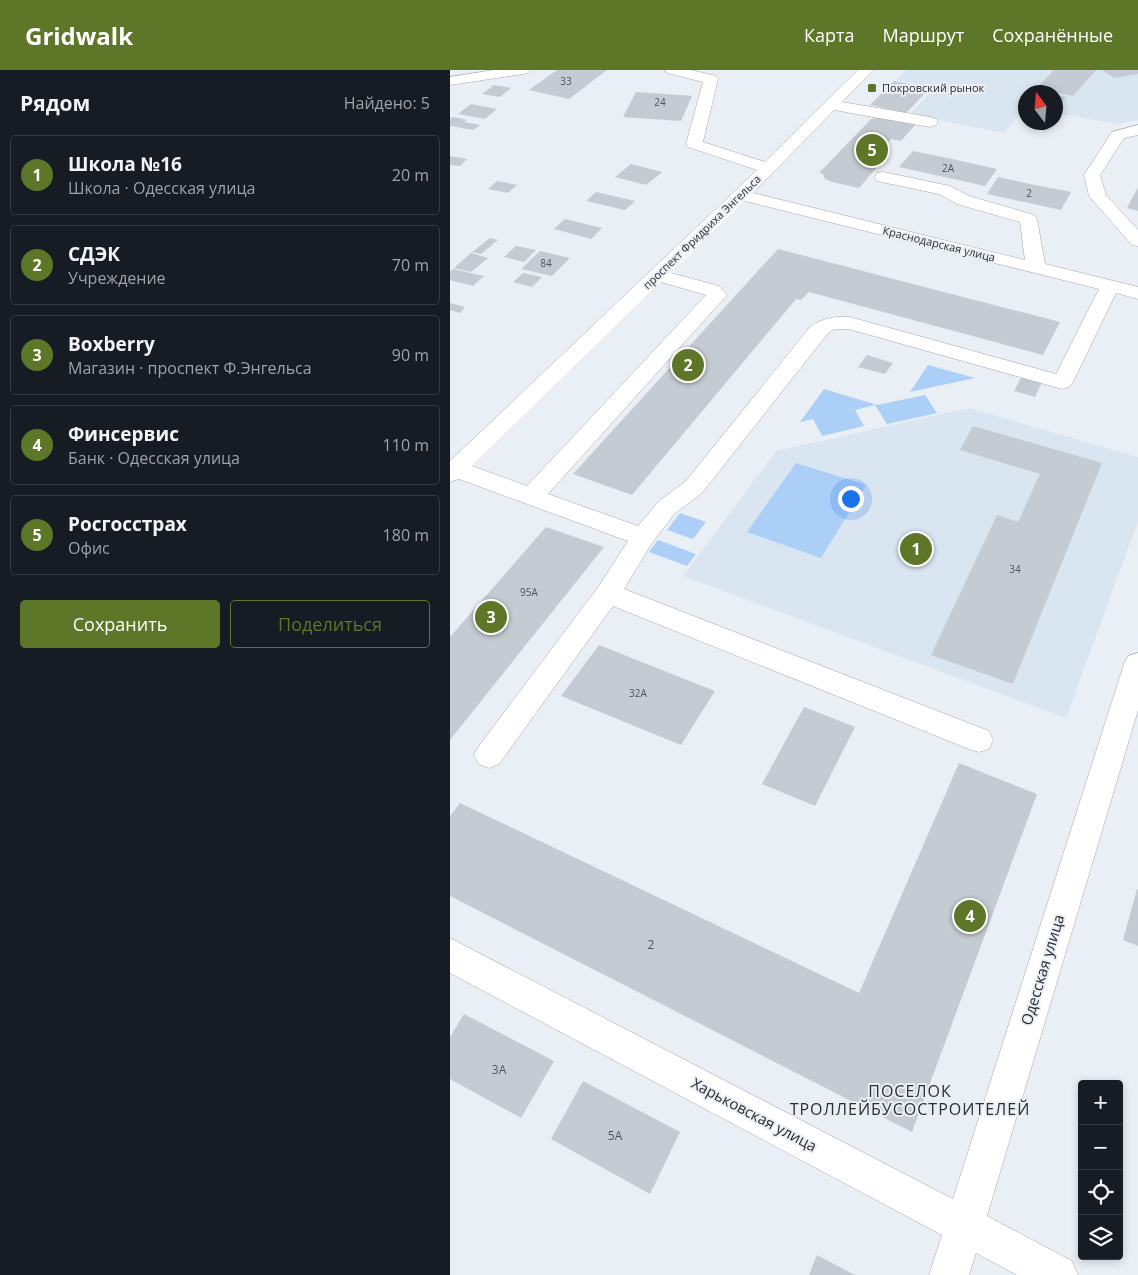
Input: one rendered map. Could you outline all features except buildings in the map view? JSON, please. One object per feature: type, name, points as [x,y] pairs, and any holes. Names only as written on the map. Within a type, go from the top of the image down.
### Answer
[{"type":"street","points":[[453,76],[523,70]]},
{"type":"street","points":[[672,70],[711,79],[694,144],[768,168]]},
{"type":"street","name":"проспект Фридриха Энгельса","points":[[456,462],[536,391],[741,195],[866,70]]},
{"type":"street","points":[[830,105],[930,122]]},
{"type":"street","points":[[1138,130],[1118,135],[1092,175],[1098,196],[1138,241]]},
{"type":"street","points":[[883,178],[944,190],[963,200],[1028,219],[1036,268]]},
{"type":"street","name":"Краснодарская улица","points":[[741,195],[1138,293]]},
{"type":"street","points":[[531,497],[717,295],[712,290],[657,275]]},
{"type":"street","points":[[1052,402],[1110,286]]},
{"type":"street","points":[[490,755],[608,593],[643,538],[667,507],[694,487],[817,331],[831,324],[850,323],[1062,382]]},
{"type":"street","points":[[456,462],[531,497],[643,538]]},
{"type":"street","points":[[608,593],[979,740]]},
{"type":"street","name":"Одесская улица","points":[[949,1275],[1138,664]]},
{"type":"street","name":"Харьковская улица","points":[[450,955],[1058,1275]]},
{"type":"shaded area","points":[[906,70],[1138,70],[1138,120],[1118,124],[1063,114],[1063,85],[1018,85],[1018,116],[1004,133],[910,114],[935,88],[896,80]]},
{"type":"shaded area","points":[[928,365],[975,378],[910,392]]},
{"type":"shaded area","points":[[824,389],[877,405],[925,395],[937,413],[887,424],[875,405],[855,410],[864,426],[822,436],[813,419],[800,422]]},
{"type":"shaded area","points":[[969,408],[1138,457],[1138,521],[1066,718],[683,576],[776,451]]},
{"type":"shaded area","points":[[796,463],[866,485],[821,558],[747,532]]},
{"type":"shaded area","points":[[680,513],[706,522],[693,539],[667,530]]},
{"type":"shaded area","points":[[658,540],[696,554],[687,566],[649,552]]},
{"type":"place","name":"Покровский рынок","points":[[872,88]]},
{"type":"place","name":"Росгосстрах","points":[[872,150]]},
{"type":"place","name":"СДЭК","points":[[688,365]]},
{"type":"place","name":"Школа №16","points":[[916,549]]},
{"type":"place","name":"Boxberry","points":[[491,617]]},
{"type":"place","name":"Финсервис","points":[[970,916]]},
{"type":"district","name":"ПОСЕЛОК ТРОЛЛЕЙБУСОСТРОИТЕЛЕЙ","points":[[910,1100]]}]
